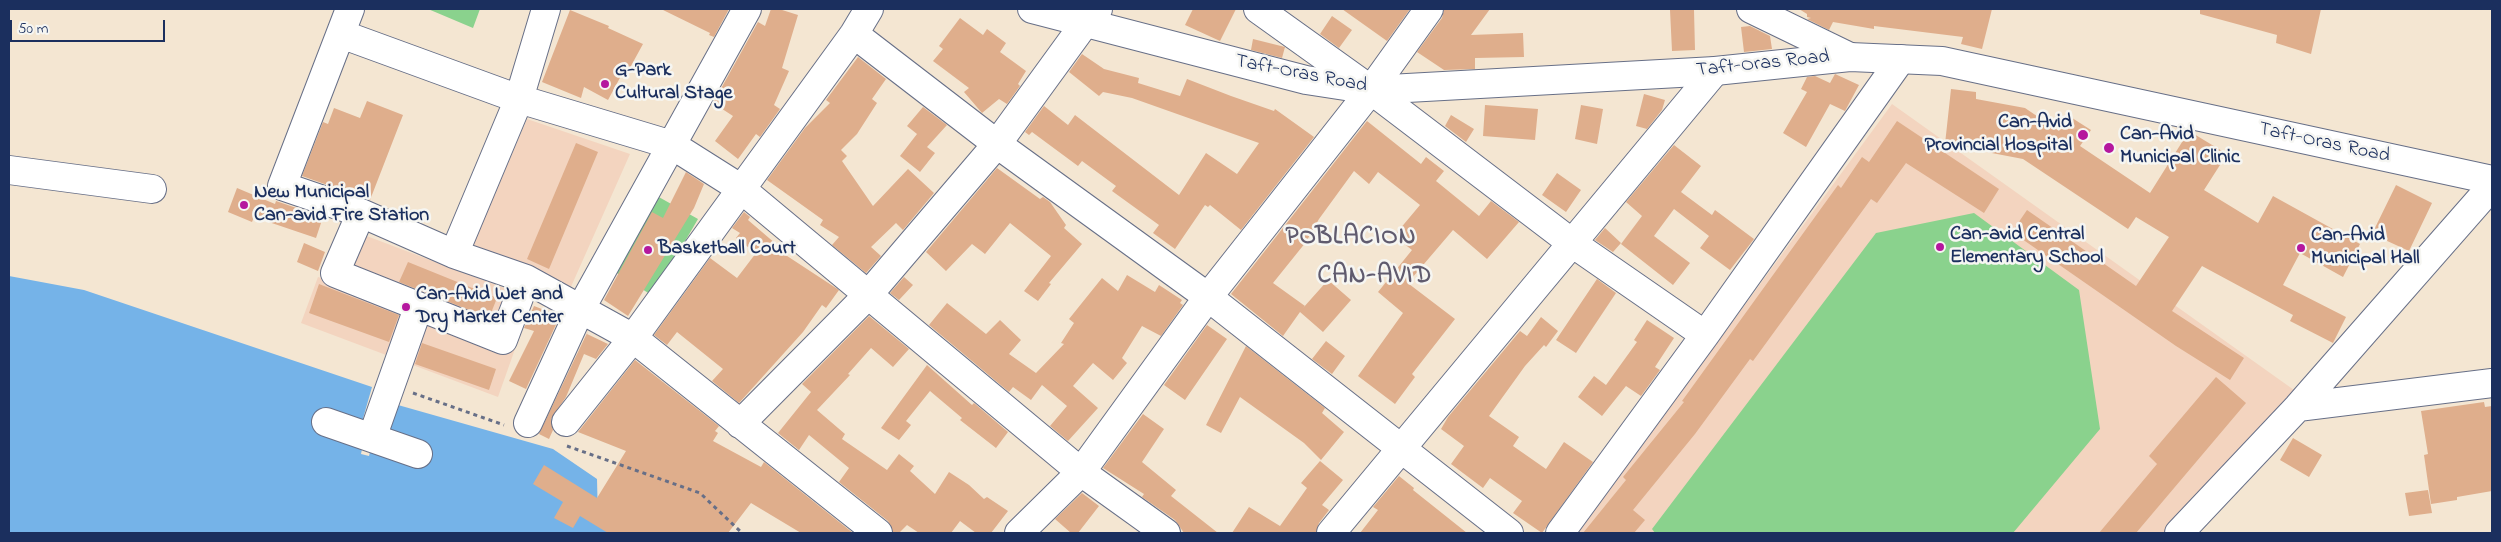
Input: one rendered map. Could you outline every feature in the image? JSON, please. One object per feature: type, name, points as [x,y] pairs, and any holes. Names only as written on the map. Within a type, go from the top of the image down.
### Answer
[{"type":"street","points":[[350,9],[282,186],[361,213],[454,254],[526,279],[633,338],[878,533]]},
{"type":"street","points":[[454,254],[519,99],[546,9]]},
{"type":"street","points":[[520,425],[580,310],[747,9]]},
{"type":"street","points":[[563,433],[854,34],[870,9]]},
{"type":"street","name":"Taft-Oras Road","points":[[1032,9],[1091,16],[1306,80],[1371,90],[1715,71],[1850,56],[1942,61],[2492,180]]},
{"type":"street","points":[[1258,9],[1371,90],[1572,243],[1704,335]]},
{"type":"street","points":[[1020,533],[1082,472],[1208,297],[1371,90],[1429,9]]},
{"type":"street","points":[[1760,11],[1850,56]]},
{"type":"street","points":[[740,424],[868,295],[997,144],[1091,16]]},
{"type":"street","points":[[340,34],[519,99],[672,145],[740,188],[1082,472],[1166,533]]},
{"type":"street","points":[[854,34],[997,144],[1208,297],[1509,533]]},
{"type":"street","points":[[1560,533],[1901,59]]},
{"type":"street","points":[[1331,533],[1715,71]]},
{"type":"street","points":[[9,170],[152,189]]},
{"type":"street","points":[[2179,533],[2298,407],[2492,186]]},
{"type":"street","points":[[361,213],[335,273],[418,308],[503,340],[526,279]]},
{"type":"street","points":[[372,438],[418,308]]},
{"type":"street","points":[[2298,407],[2492,383]]},
{"type":"street","points":[[326,422],[418,454]]},
{"type":"path","points":[[391,386],[520,425]]},
{"type":"path","points":[[563,433],[700,493],[742,533]]},
{"type":"shaded area","name":"Can-avid Central Elementary School","points":[[1892,104],[2294,390],[2170,533],[1578,533]]},
{"type":"shaded area","points":[[527,119],[630,154],[570,289],[473,245]]},
{"type":"shaded area","name":"Can-Avid Wet and Dry Market Center","points":[[364,235],[512,291],[494,340],[515,349],[498,397],[301,323],[318,277],[344,286]]},
{"type":"green space","points":[[428,9],[480,9],[473,28]]},
{"type":"green space","points":[[657,196],[698,219],[653,296],[612,270]]},
{"type":"green space","points":[[1974,213],[2079,290],[2100,429],[2013,533],[1655,533],[1652,529],[1876,233]]},
{"type":"water","points":[[9,276],[84,290],[372,387],[362,422],[322,409],[316,432],[362,449],[361,454],[369,456],[370,452],[418,468],[426,445],[388,432],[398,405],[553,449],[597,479],[598,521],[617,533],[9,533]]},
{"type":"building","points":[[661,9],[729,9],[714,37],[709,35],[710,33]]},
{"type":"building","points":[[771,9],[779,9],[798,15],[782,68],[789,71],[774,105],[780,109],[760,137],[756,134],[738,159],[715,141],[733,116],[713,103],[758,22],[765,26]]},
{"type":"building","points":[[1193,9],[1236,9],[1220,41],[1185,25]]},
{"type":"building","points":[[1342,9],[1410,9],[1387,41]]},
{"type":"building","points":[[1444,9],[1490,9],[1471,35],[1523,33],[1524,57],[1475,58],[1475,69],[1444,70],[1417,52],[1442,18]]},
{"type":"building","points":[[1799,9],[1992,9],[1982,49],[1961,44],[1963,37],[1874,26],[1874,29],[1833,22],[1829,30],[1807,19],[1811,18],[1807,17],[1807,14]]},
{"type":"building","points":[[2200,9],[2321,9],[2311,54],[2276,43],[2277,35],[2200,14]]},
{"type":"building","points":[[570,10],[609,26],[608,28],[643,44],[626,75],[622,74],[608,100],[584,87],[581,98],[542,82]]},
{"type":"building","points":[[1670,10],[1694,10],[1695,50],[1672,51]]},
{"type":"building","points":[[1332,16],[1352,30],[1339,48],[1320,34]]},
{"type":"building","points":[[960,18],[983,35],[987,29],[1006,43],[1000,52],[1026,71],[1018,84],[1020,86],[1007,104],[999,99],[982,113],[964,92],[969,88],[933,61],[943,49],[939,46]]},
{"type":"building","points":[[1750,26],[1770,36],[1772,49],[1744,52],[1741,27]]},
{"type":"building","points":[[1253,39],[1285,47],[1282,58],[1251,50]]},
{"type":"building","points":[[1082,54],[1104,69],[1139,78],[1138,83],[1180,96],[1187,79],[1274,111],[1275,109],[1314,137],[1241,230],[1210,205],[1208,207],[1205,205],[1175,249],[1153,233],[1159,225],[1112,191],[1116,186],[1082,161],[1078,166],[1032,132],[1029,135],[1025,132],[1044,106],[1068,125],[1075,115],[1179,195],[1206,153],[1237,174],[1259,143],[1132,98],[1103,92],[1099,96],[1069,72]]},
{"type":"building","points":[[858,57],[886,79],[872,99],[877,103],[857,134],[841,150],[847,156],[842,161],[873,206],[908,169],[934,193],[903,230],[896,223],[871,247],[881,256],[866,273],[832,245],[839,237],[820,225],[823,220],[767,180],[805,128],[830,103],[826,100]]},
{"type":"building","points":[[1835,74],[1859,85],[1845,111],[1830,104],[1806,147],[1783,133],[1807,92],[1801,89],[1807,77],[1815,76],[1830,83]]},
{"type":"building","points":[[1951,89],[1976,92],[1976,99],[2025,108],[2059,131],[2069,116],[2091,130],[2080,146],[2150,193],[2189,131],[2227,154],[2204,190],[2258,223],[2273,196],[2360,244],[2343,277],[2300,253],[2283,285],[2346,317],[2333,343],[2290,321],[2293,315],[2202,266],[2172,311],[2244,358],[2230,380],[2176,346],[2012,232],[2027,210],[2136,286],[2169,237],[2136,217],[2128,229],[2023,159],[1945,144]]},
{"type":"building","points":[[1644,94],[1665,100],[1662,110],[1647,129],[1636,126]]},
{"type":"building","points":[[367,101],[403,115],[370,200],[302,176],[323,122],[328,124],[334,108],[360,118]]},
{"type":"building","points":[[1485,105],[1538,109],[1535,140],[1483,136]]},
{"type":"building","points":[[1581,105],[1603,109],[1597,144],[1575,139]]},
{"type":"building","points":[[923,107],[947,125],[927,147],[935,153],[920,172],[900,156],[917,134],[907,126]]},
{"type":"building","points":[[1451,115],[1474,129],[1466,142],[1445,126]]},
{"type":"building","points":[[1367,121],[1421,164],[1426,157],[1444,171],[1436,181],[1479,216],[1491,201],[1519,222],[1487,259],[1453,230],[1412,278],[1409,284],[1455,319],[1412,374],[1415,377],[1395,404],[1358,376],[1403,313],[1378,292],[1412,250],[1394,236],[1420,205],[1378,172],[1369,184],[1354,171],[1319,219],[1306,242],[1273,283],[1305,306],[1328,280],[1351,300],[1323,332],[1300,312],[1283,336],[1231,294]]},
{"type":"building","points":[[1897,121],[1999,189],[1984,213],[1906,163],[1877,203],[1871,199],[1753,361],[1750,359],[1695,434],[1633,510],[1645,520],[1634,533],[1583,533],[1626,480],[1623,477],[1684,402],[1682,401],[1838,185],[1841,188],[1862,157],[1869,162]]},
{"type":"building","points":[[576,143],[598,152],[549,269],[527,259]]},
{"type":"building","points":[[1674,145],[1701,166],[1681,192],[1712,215],[1715,210],[1754,239],[1730,270],[1700,248],[1709,236],[1674,209],[1654,236],[1690,263],[1673,285],[1621,244],[1642,216],[1626,202]]},
{"type":"building","points":[[997,168],[1040,199],[1043,197],[1050,202],[1066,225],[1064,228],[1082,244],[1049,283],[1051,284],[1038,301],[1024,291],[1051,256],[1010,223],[985,254],[972,244],[946,271],[926,252]]},
{"type":"building","points":[[686,172],[704,184],[694,208],[628,316],[604,300],[652,212],[663,218]]},
{"type":"building","points":[[1557,173],[1581,190],[1566,212],[1542,195]]},
{"type":"building","points":[[2396,185],[2432,203],[2409,251],[2372,234]]},
{"type":"building","points":[[237,188],[275,204],[276,201],[323,217],[316,238],[254,217],[252,222],[228,212]]},
{"type":"building","points":[[744,212],[750,217],[748,220],[783,250],[781,252],[839,290],[826,308],[822,305],[803,332],[739,403],[712,381],[723,369],[677,332],[667,345],[654,335],[710,258],[737,278],[756,253],[736,238],[740,233],[732,228]]},
{"type":"building","points":[[1605,228],[1621,243],[1613,252],[1595,240]]},
{"type":"building","points":[[304,243],[325,252],[318,271],[297,262]]},
{"type":"building","points":[[408,262],[497,298],[489,318],[399,282]]},
{"type":"building","points":[[1127,275],[1155,292],[1159,285],[1182,300],[1180,303],[1183,305],[1161,336],[1142,326],[1122,358],[1127,363],[1113,380],[1093,363],[1073,386],[1098,408],[1068,441],[1050,426],[1067,406],[1042,385],[1031,400],[1013,387],[1009,392],[929,325],[947,303],[986,334],[1000,320],[1021,340],[1009,354],[1036,373],[1064,344],[1061,343],[1074,323],[1069,319],[1102,278],[1118,291]]},
{"type":"building","points":[[904,277],[913,285],[899,300],[890,293]]},
{"type":"building","points":[[1597,279],[1616,293],[1576,353],[1556,340]]},
{"type":"building","points":[[319,284],[399,315],[389,342],[309,313]]},
{"type":"building","points":[[534,306],[560,316],[526,389],[509,381],[534,331],[524,328]]},
{"type":"building","points":[[869,316],[909,349],[893,367],[871,348],[848,374],[850,375],[817,410],[845,434],[842,439],[887,470],[899,454],[914,466],[910,471],[935,494],[949,472],[969,485],[984,499],[987,497],[1008,511],[991,533],[976,533],[960,521],[951,533],[919,533],[907,525],[899,533],[893,533],[888,521],[839,482],[849,468],[809,435],[799,450],[778,433],[811,392],[802,384]]},
{"type":"building","points":[[1541,317],[1558,331],[1546,347],[1544,345],[1525,366],[1489,416],[1519,437],[1513,446],[1546,469],[1564,442],[1593,462],[1542,533],[1513,513],[1522,501],[1490,478],[1483,488],[1451,464],[1464,446],[1441,429],[1448,417],[1520,331],[1527,336]]},
{"type":"building","points":[[1647,320],[1674,338],[1655,367],[1660,370],[1641,396],[1626,386],[1602,416],[1578,397],[1594,376],[1606,385],[1637,342],[1634,340]]},
{"type":"building","points":[[1207,325],[1227,339],[1185,400],[1164,385]]},
{"type":"building","points":[[588,331],[587,334],[608,344],[596,359],[584,354],[566,397],[551,419],[553,430],[549,439],[539,434]]},
{"type":"building","points":[[1326,341],[1345,356],[1332,374],[1312,359]]},
{"type":"building","points":[[422,343],[496,369],[489,390],[415,364]]},
{"type":"building","points":[[1246,346],[1325,408],[1322,413],[1344,432],[1321,460],[1304,443],[1240,397],[1221,433],[1206,425]]},
{"type":"building","points":[[635,360],[719,426],[715,431],[718,433],[713,441],[761,467],[764,462],[853,533],[801,533],[751,503],[728,533],[608,533],[580,516],[573,528],[554,518],[563,502],[533,484],[544,465],[597,498],[626,451],[578,432]]},
{"type":"building","points":[[927,365],[972,405],[974,403],[1008,432],[996,448],[960,420],[962,418],[930,391],[906,421],[911,425],[899,440],[881,428]]},
{"type":"building","points":[[2216,377],[2246,403],[2136,533],[2099,533],[2157,464],[2149,456]]},
{"type":"building","points":[[2484,402],[2485,407],[2492,406],[2492,491],[2457,497],[2457,500],[2431,504],[2424,455],[2428,454],[2421,411]]},
{"type":"building","points":[[1143,414],[1164,429],[1142,462],[1176,490],[1171,496],[1218,533],[1184,533],[1175,520],[1142,497],[1144,494],[1103,468]]},
{"type":"building","points":[[2293,438],[2322,455],[2309,477],[2280,460]]},
{"type":"building","points":[[1320,461],[1343,480],[1322,505],[1329,510],[1319,523],[1316,533],[1232,533],[1249,507],[1280,526],[1307,488],[1301,483]]},
{"type":"building","points":[[1399,476],[1414,488],[1413,490],[1467,533],[1360,533],[1378,510],[1373,507]]},
{"type":"building","points":[[2428,490],[2432,513],[2409,516],[2405,493]]},
{"type":"building","points":[[1082,493],[1099,506],[1078,533],[1071,533],[1055,519]]},
{"type":"place","name":"G-Park Cultural Stage","points":[[605,84]]},
{"type":"place","name":"Can-Avid Provincial Hospital","points":[[2083,135]]},
{"type":"place","name":"Can-Avid Municipal Clinic","points":[[2109,148]]},
{"type":"place","name":"New Municipal Can-avid Fire Station","points":[[244,205]]},
{"type":"place","name":"Can-avid Central Elementary School","points":[[1940,247]]},
{"type":"place","name":"Can-Avid Municipal Hall","points":[[2301,248]]},
{"type":"place","name":"Basketball Court","points":[[648,250]]},
{"type":"place","name":"Can-Avid Wet and Dry Market Center","points":[[406,307]]},
{"type":"district","name":"POBLACION","points":[[1351,239]]},
{"type":"district","name":"CAN-AVID","points":[[1375,278]]}]
